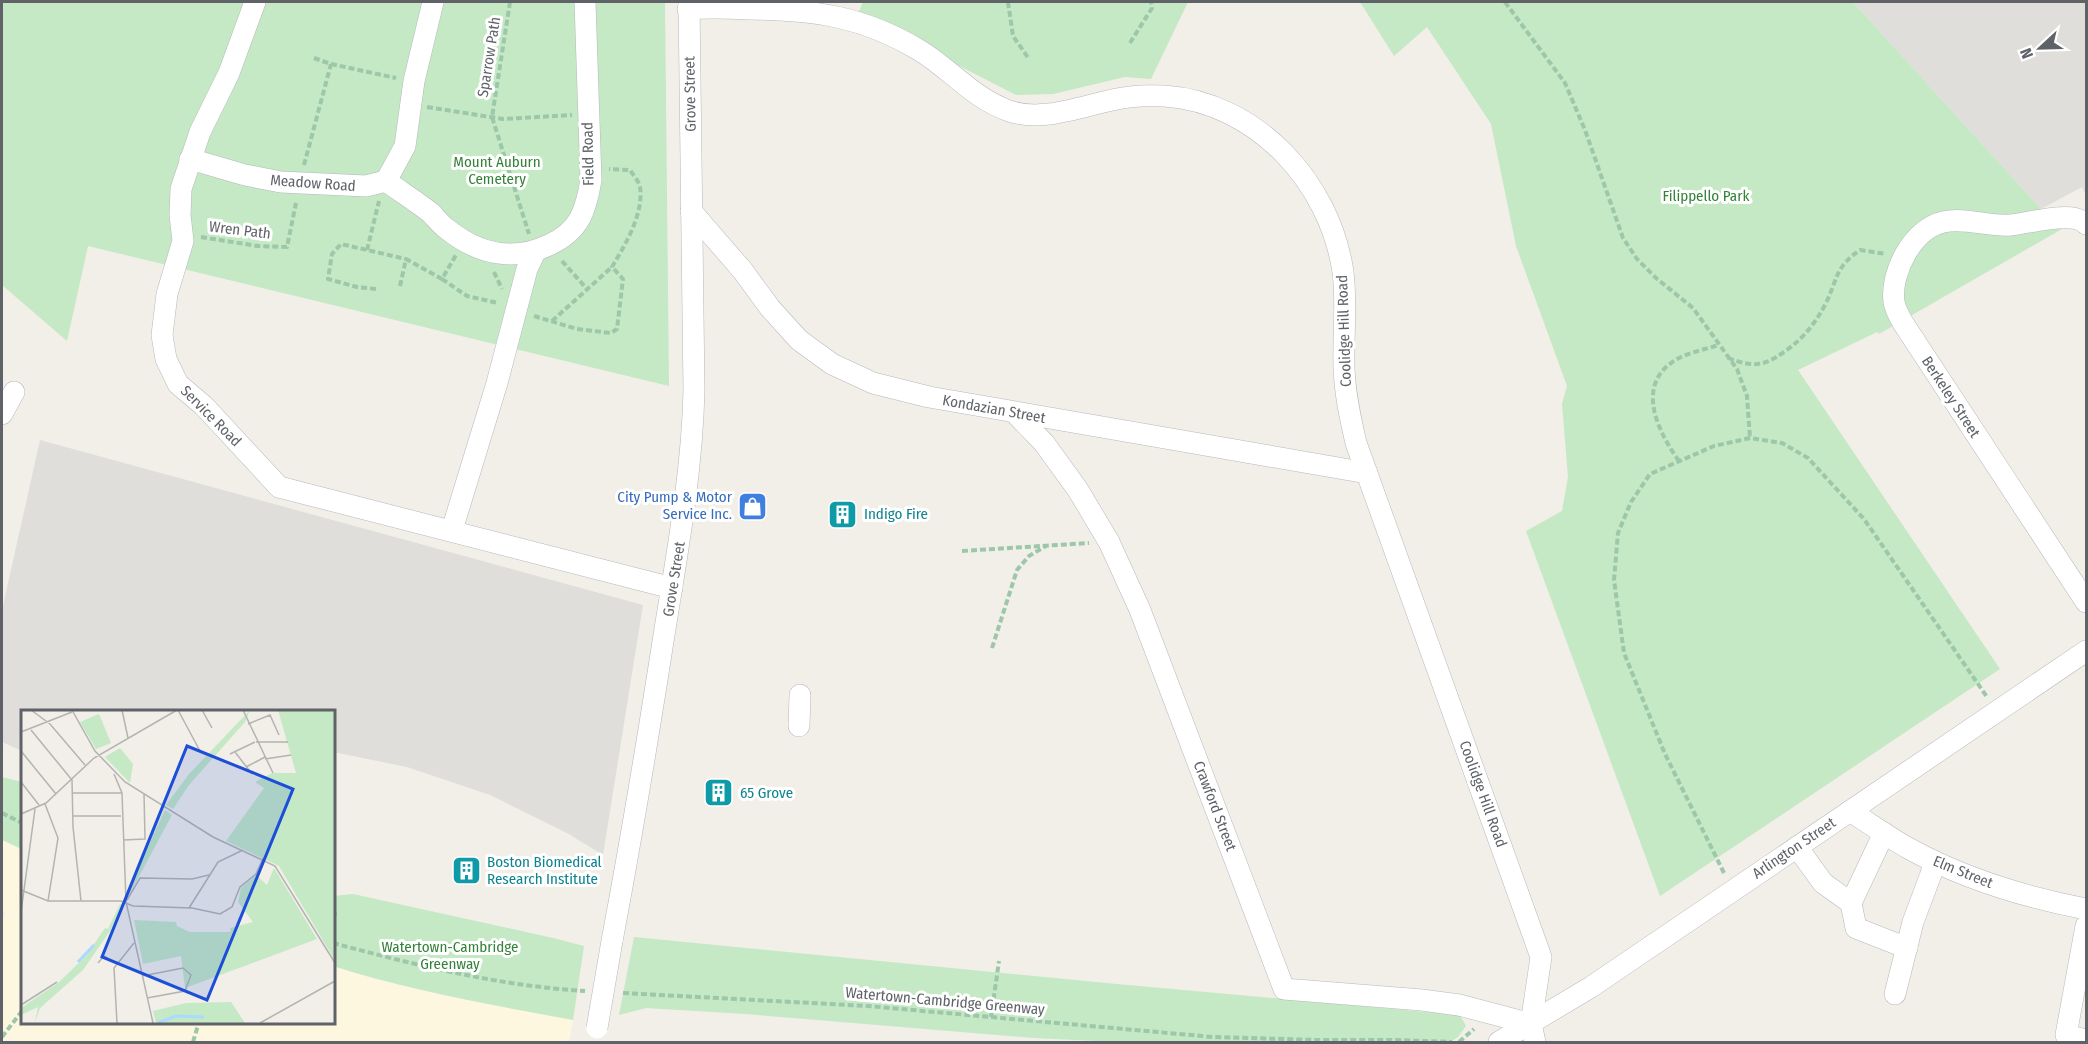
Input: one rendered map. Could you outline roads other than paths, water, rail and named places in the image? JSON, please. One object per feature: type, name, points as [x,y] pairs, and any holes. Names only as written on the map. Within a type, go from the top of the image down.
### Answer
[{"type":"street","points":[[190,159],[236,55],[255,2]]},
{"type":"street","points":[[433,2],[414,81],[405,146],[386,181],[464,242],[498,255],[516,255],[542,249]]},
{"type":"street","name":"Field Road","points":[[542,249],[575,226],[586,207],[591,180],[585,2]]},
{"type":"street","name":"Grove Street","points":[[595,1035],[644,764],[684,514],[693,431],[689,5]]},
{"type":"street","name":"Coolidge Hill Road","points":[[689,5],[817,12],[845,18],[897,38],[921,51],[987,102],[1012,112],[1035,115],[1138,96],[1165,96],[1214,107],[1238,118],[1258,131],[1279,148],[1301,174],[1320,202],[1333,231],[1344,276],[1346,396],[1356,442],[1541,957],[1533,1033]]},
{"type":"street","name":"Meadow Road","points":[[190,159],[297,193],[366,186],[386,181]]},
{"type":"street","name":"Service Road","points":[[190,159],[181,189],[180,215],[183,241],[167,294],[162,335],[166,359],[178,384],[204,406],[279,487],[672,588]]},
{"type":"street","name":"Kondazian Street","points":[[691,211],[799,340],[832,364],[873,383],[929,397],[1015,413],[1367,474]]},
{"type":"street","name":"Berkeley Street","points":[[2086,224],[2073,217],[2010,225],[1977,224],[1954,220],[1941,222],[1918,235],[1909,247],[1899,269],[1894,290],[1894,302],[1903,323],[2086,602]]},
{"type":"street","points":[[453,530],[497,382],[527,269],[542,249]]},
{"type":"street","points":[[2,414],[14,392]]},
{"type":"street","name":"Crawford Street","points":[[1015,413],[1044,442],[1078,490],[1109,543],[1140,610],[1284,989],[1460,1005],[1533,1033]]},
{"type":"street","name":"Arlington Street","points":[[1499,1042],[1533,1033],[1591,987],[2086,651]]},
{"type":"street","points":[[799,726],[800,695]]},
{"type":"street","name":"Elm Street","points":[[1850,811],[1906,848],[1970,877],[2043,901],[2086,909]]},
{"type":"street","points":[[1884,832],[1851,903],[1856,928],[1907,948]]},
{"type":"street","points":[[1797,847],[1823,882],[1851,903]]},
{"type":"street","points":[[1895,994],[1934,861]]},
{"type":"street","points":[[2086,926],[2066,1035],[2086,1040]]},
{"type":"place","name":"City Pump & Motor Service Inc.","points":[[753,506]]},
{"type":"place","name":"Indigo Fire","points":[[843,514]]},
{"type":"place","name":"65 Grove","points":[[719,793]]},
{"type":"place","name":"Boston Biomedical Research Institute","points":[[466,871]]},
{"type":"park label","name":"Mount Auburn Cemetery","points":[[497,170]]},
{"type":"park label","name":"Filippello Park","points":[[1706,196]]},
{"type":"park label","name":"Watertown-Cambridge Greenway","points":[[450,956]]}]
